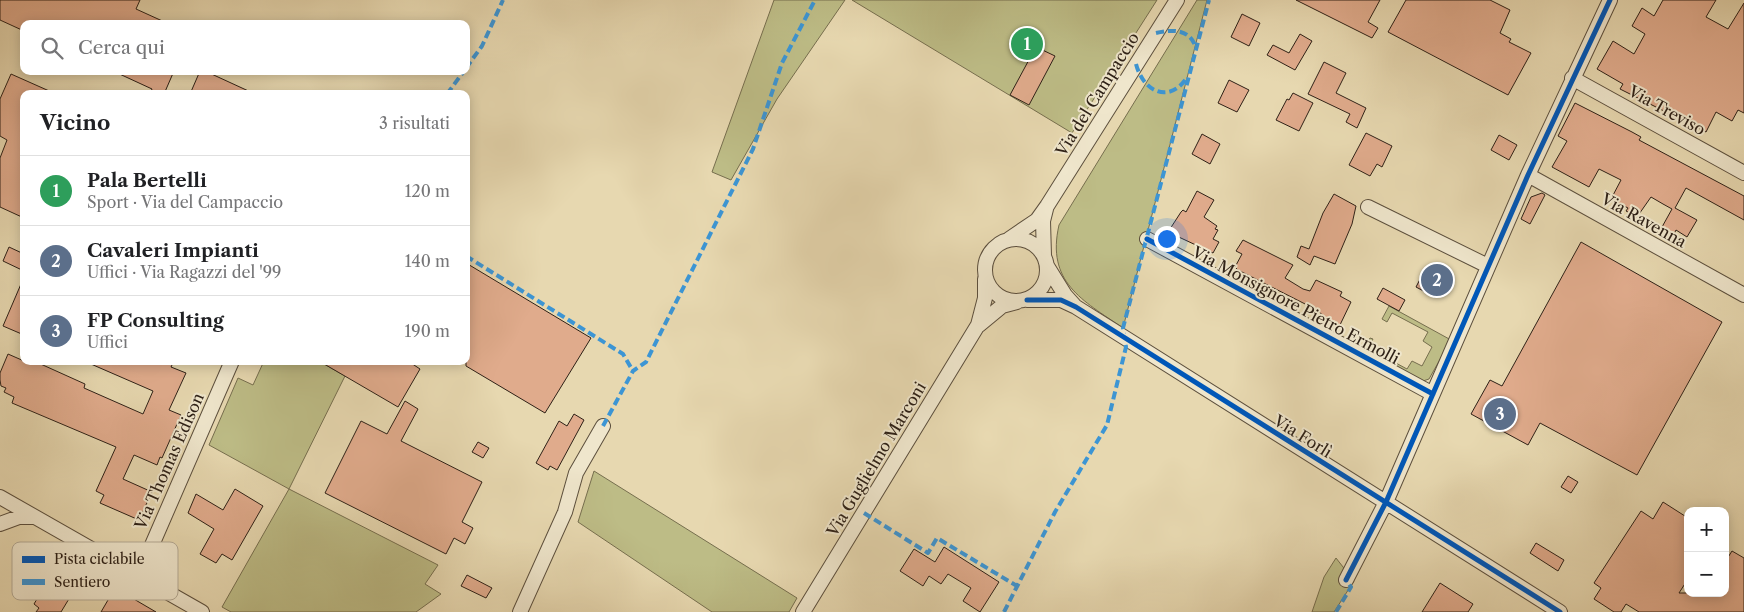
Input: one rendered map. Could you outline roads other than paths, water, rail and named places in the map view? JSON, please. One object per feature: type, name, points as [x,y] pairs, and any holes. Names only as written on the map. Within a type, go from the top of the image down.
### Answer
[{"type":"street","name":"Via del Campaccio","points":[[1009,239],[1037,220],[1047,206],[1177,0]]},
{"type":"street","points":[[1346,580],[1386,502],[1528,176],[1572,78],[1610,0]]},
{"type":"street","name":"Via Treviso","points":[[1572,78],[1744,173]]},
{"type":"street","name":"Via Ravenna","points":[[1528,176],[1744,294]]},
{"type":"street","name":"Via del Campaccio","points":[[1045,261],[1043,221],[1047,206]]},
{"type":"street","points":[[1368,207],[1488,266]]},
{"type":"street","points":[[1019,238],[1029,241],[1045,261],[1047,276],[1043,286],[1036,294],[1022,301],[997,295],[985,279],[986,258],[992,250],[1009,239],[1019,238]]},
{"type":"street","name":"Via Monsignore Pietro Ermolli","points":[[1146,239],[1433,394]]},
{"type":"street","name":"Via Forlì","points":[[1045,261],[1065,295],[1076,307]]},
{"type":"street","name":"Via Guglielmo Marconi","points":[[803,612],[978,325],[985,298],[985,279]]},
{"type":"street","name":"Via Forlì","points":[[1022,301],[1061,300],[1076,307],[1560,612]]},
{"type":"street","name":"Via Guglielmo Marconi","points":[[978,325],[1002,306],[1022,301]]},
{"type":"street","name":"Via Thomas Edison","points":[[153,542],[230,365]]},
{"type":"street","points":[[520,612],[565,512],[576,474],[603,426]]},
{"type":"street","points":[[0,497],[79,542]]},
{"type":"street","points":[[0,524],[19,517],[34,517]]},
{"type":"street","points":[[178,598],[202,612]]},
{"type":"place","name":"Pala Bertelli","points":[[1027,44]]},
{"type":"place","name":"Cavaleri Impianti","points":[[1437,280]]},
{"type":"place","name":"FP Consulting","points":[[1500,414]]}]
